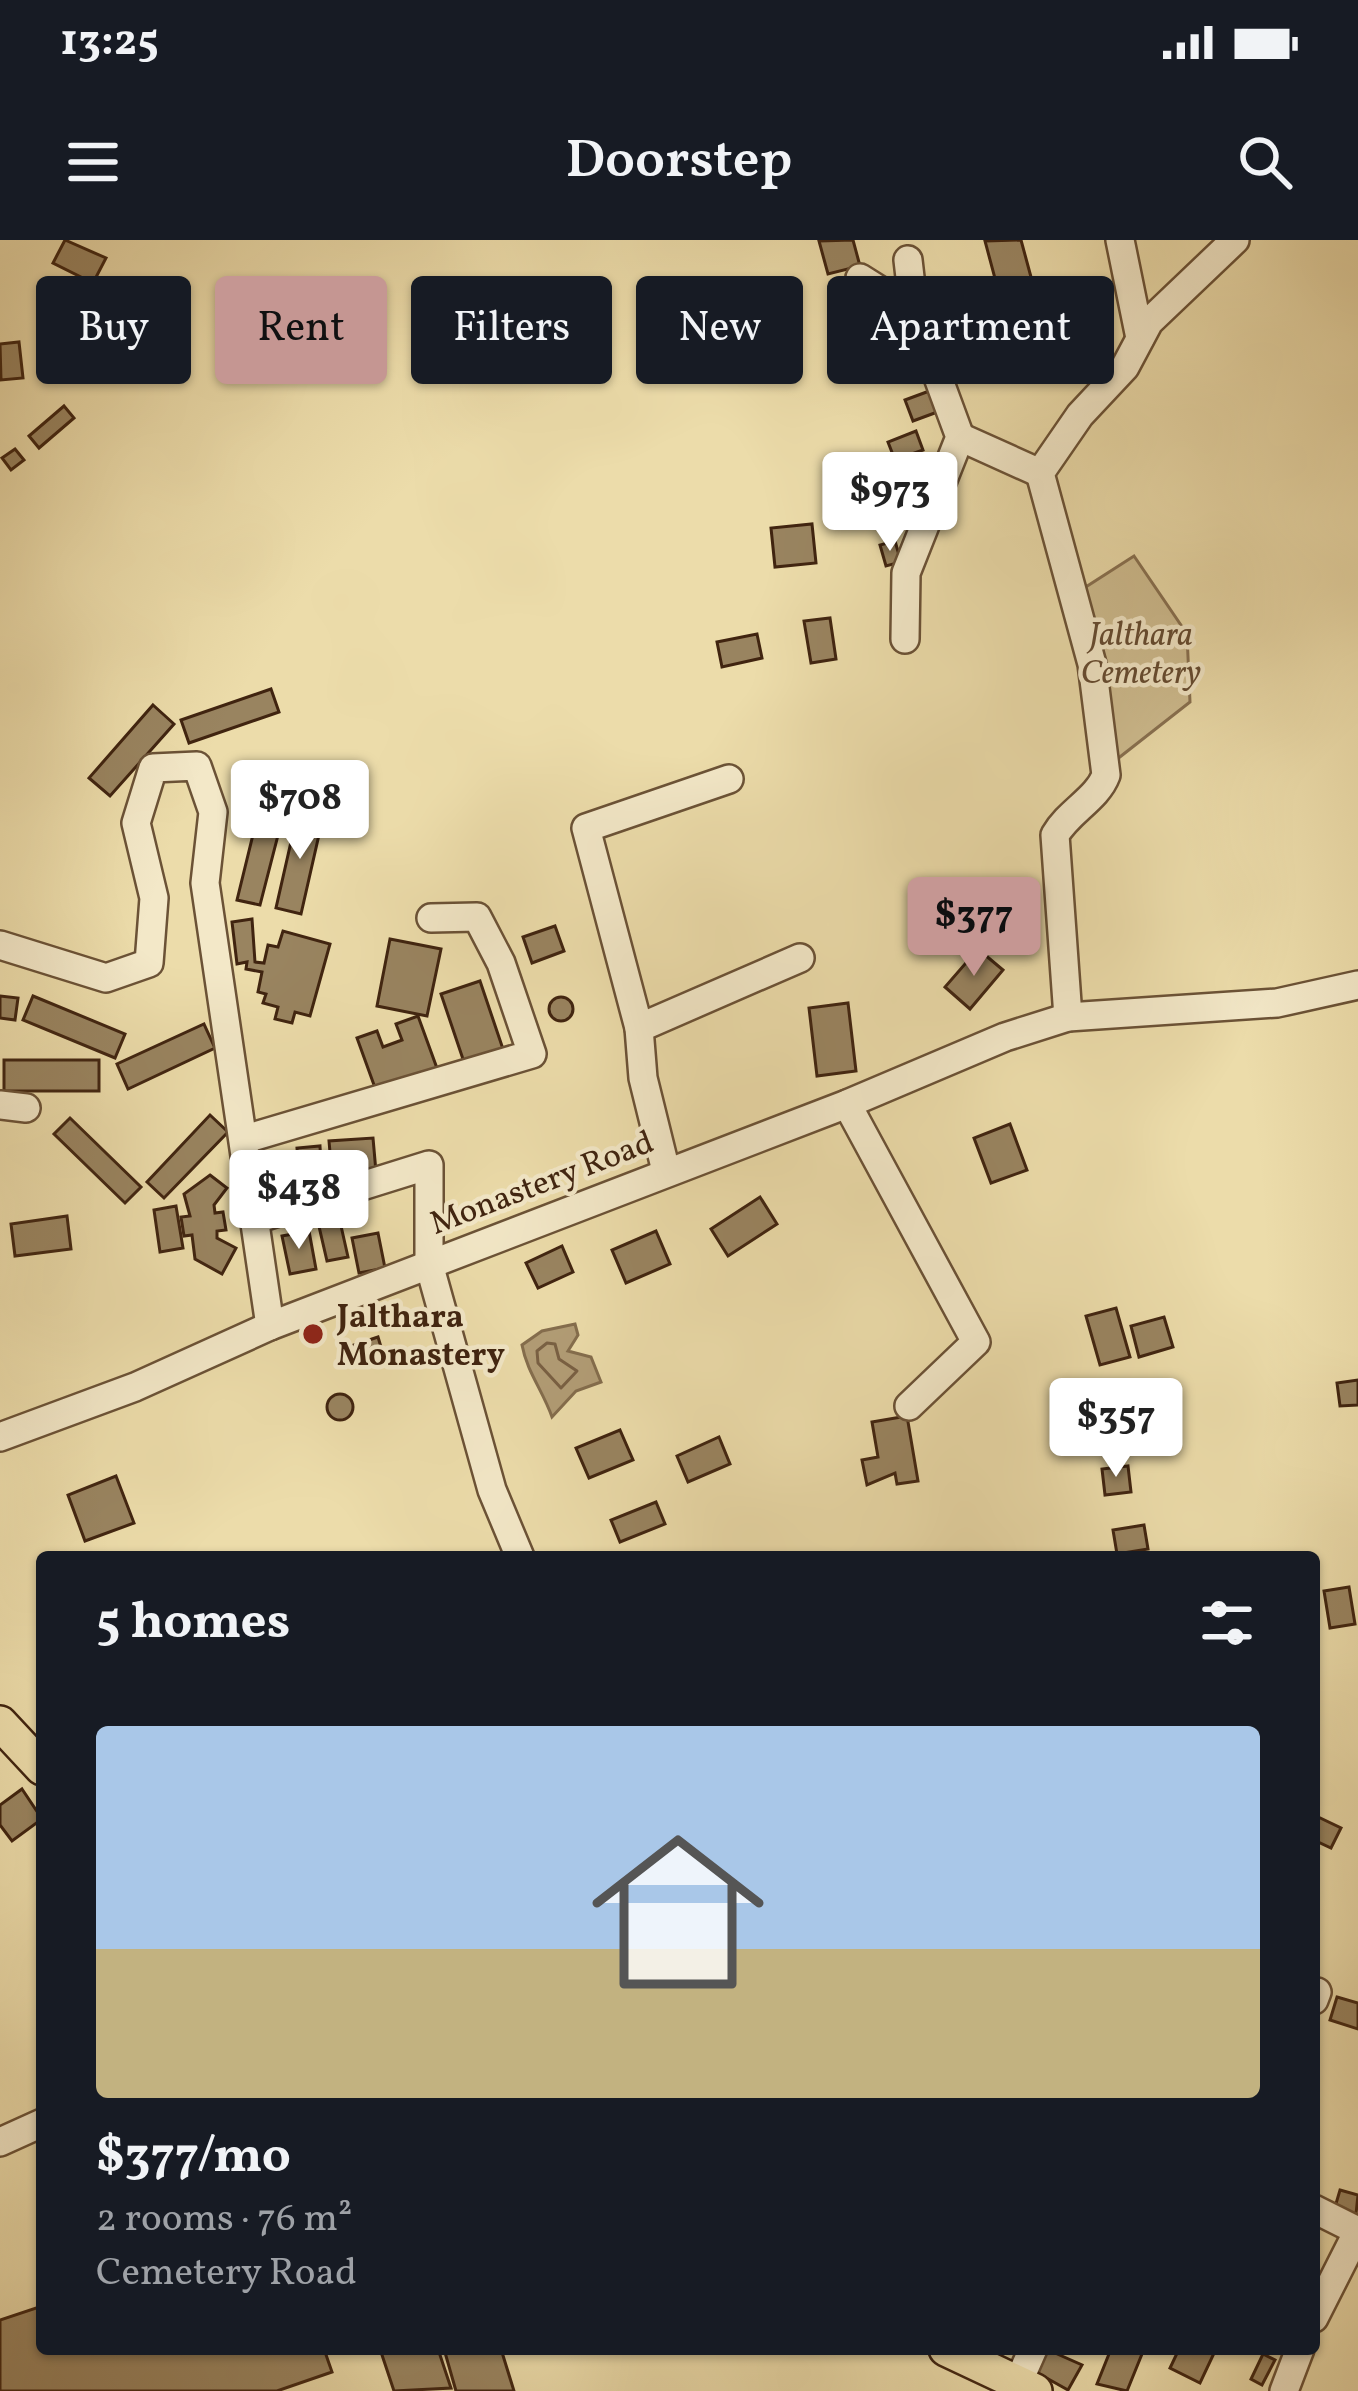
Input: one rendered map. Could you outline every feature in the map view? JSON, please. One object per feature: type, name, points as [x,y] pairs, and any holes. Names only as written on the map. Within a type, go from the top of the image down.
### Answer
[{"type":"main road","points":[[0,1724],[36,1762]]},
{"type":"main road","points":[[959,2355],[1026,2387]]},
{"type":"street","points":[[1120,240],[1140,338]]},
{"type":"street","points":[[1067,1017],[1055,836],[1068,812],[1102,787],[1106,775],[1092,664],[1040,473],[1080,415],[1126,367],[1149,322],[1235,240]]},
{"type":"street","points":[[908,260],[910,276]]},
{"type":"street","points":[[905,639],[906,573],[960,437],[940,384]]},
{"type":"street","points":[[960,437],[1040,473]]},
{"type":"street","points":[[0,945],[106,978],[149,963],[154,898],[136,823],[153,768],[197,766],[213,812],[205,883],[270,1326]]},
{"type":"street","points":[[666,1171],[643,1078],[639,1028],[586,828],[729,779]]},
{"type":"street","points":[[245,1138],[532,1054],[501,963],[477,917],[431,918]]},
{"type":"street","points":[[639,1028],[800,958]]},
{"type":"street","name":"Monastery Road","points":[[0,1438],[135,1387],[270,1326],[847,1104],[1005,1036],[1067,1017],[1277,1003],[1358,985]]},
{"type":"street","points":[[847,1104],[976,1342],[910,1406]]},
{"type":"street","points":[[256,1220],[429,1165],[429,1264],[492,1490],[517,1551]]},
{"type":"street","points":[[0,2142],[36,2126]]},
{"type":"street","points":[[1320,2212],[1358,2231],[1320,2306]]},
{"type":"street","points":[[1026,2387],[1032,2355]]},
{"type":"street","points":[[1285,2391],[1298,2355]]},
{"type":"green space","name":"Jalthara Cemetery","points":[[1134,556],[1187,634],[1190,702],[1116,760],[1078,592]]},
{"type":"water","points":[[575,1324],[578,1335],[568,1351],[591,1357],[601,1382],[576,1391],[552,1417],[522,1345],[542,1331]]},
{"type":"building","points":[[65,240],[106,258],[97,276],[79,276],[53,263]]},
{"type":"building","points":[[853,240],[860,266],[828,274],[819,241]]},
{"type":"building","points":[[1021,240],[1031,276],[994,276],[985,241]]},
{"type":"building","points":[[19,342],[23,378],[1,380],[0,344]]},
{"type":"building","points":[[932,390],[940,411],[913,421],[905,400]]},
{"type":"building","points":[[64,406],[74,418],[39,448],[29,436]]},
{"type":"building","points":[[916,431],[923,450],[895,460],[888,442]]},
{"type":"building","points":[[15,449],[24,460],[11,470],[2,458]]},
{"type":"building","points":[[913,459],[920,477],[881,491],[874,474]]},
{"type":"building","points":[[812,524],[816,563],[775,567],[771,528]]},
{"type":"building","points":[[895,541],[901,562],[886,566],[880,545]]},
{"type":"building","points":[[830,618],[836,659],[811,663],[804,621]]},
{"type":"building","points":[[757,634],[762,658],[722,667],[717,642]]},
{"type":"building","points":[[271,689],[279,712],[189,743],[181,720]]},
{"type":"building","points":[[153,705],[174,724],[110,796],[89,778]]},
{"type":"building","points":[[261,802],[285,808],[260,905],[237,900]]},
{"type":"building","points":[[298,811],[323,817],[301,914],[276,908]]},
{"type":"building","points":[[252,919],[255,962],[264,963],[268,945],[278,947],[283,931],[330,944],[310,1016],[295,1012],[292,1023],[275,1019],[278,1007],[263,1003],[266,994],[258,992],[262,972],[246,969],[247,962],[237,964],[232,922]]},
{"type":"building","points":[[555,926],[564,951],[532,963],[523,937]]},
{"type":"building","points":[[390,939],[441,949],[427,1016],[377,1006]]},
{"type":"building","points":[[978,949],[1003,970],[970,1009],[945,987]]},
{"type":"building","points":[[480,981],[504,1052],[465,1065],[441,994]]},
{"type":"building","points":[[0,996],[18,998],[15,1020],[0,1018]]},
{"type":"building","points":[[33,996],[125,1034],[115,1058],[23,1020]]},
{"type":"building","points":[[561,997],[573,1009],[561,1021],[549,1009]]},
{"type":"building","points":[[848,1003],[856,1071],[817,1076],[809,1008]]},
{"type":"building","points":[[418,1016],[438,1071],[378,1096],[357,1038],[377,1031],[383,1047],[402,1040],[396,1024]]},
{"type":"building","points":[[204,1024],[215,1048],[128,1089],[117,1064]]},
{"type":"building","points":[[4,1060],[99,1060],[99,1091],[4,1091]]},
{"type":"building","points":[[210,1115],[228,1132],[164,1198],[147,1182]]},
{"type":"building","points":[[70,1118],[141,1187],[125,1203],[54,1134]]},
{"type":"building","points":[[1010,1124],[1027,1170],[991,1183],[974,1138]]},
{"type":"building","points":[[373,1138],[376,1172],[332,1176],[329,1141]]},
{"type":"building","points":[[320,1146],[322,1187],[300,1188],[297,1148]]},
{"type":"building","points":[[210,1175],[227,1188],[214,1205],[215,1213],[223,1212],[226,1230],[217,1231],[217,1238],[236,1248],[222,1274],[195,1259],[192,1235],[184,1236],[181,1217],[190,1216],[184,1194]]},
{"type":"building","points":[[760,1197],[777,1224],[728,1256],[711,1229]]},
{"type":"building","points":[[176,1206],[183,1248],[160,1252],[154,1210]]},
{"type":"building","points":[[67,1216],[71,1249],[15,1256],[11,1224]]},
{"type":"building","points":[[339,1217],[348,1257],[327,1261],[318,1222]]},
{"type":"building","points":[[309,1231],[316,1269],[290,1274],[282,1236]]},
{"type":"building","points":[[656,1231],[670,1264],[626,1283],[612,1250]]},
{"type":"building","points":[[378,1233],[385,1268],[359,1273],[352,1238]]},
{"type":"building","points":[[562,1246],[573,1272],[538,1288],[526,1263]]},
{"type":"building","points":[[1116,1308],[1130,1357],[1100,1365],[1086,1316]]},
{"type":"building","points":[[1164,1317],[1173,1347],[1139,1357],[1131,1326]]},
{"type":"building","points":[[378,1337],[384,1357],[360,1364],[354,1345]]},
{"type":"building","points":[[1358,1380],[1358,1405],[1340,1406],[1337,1383]]},
{"type":"building","points":[[340,1394],[353,1407],[340,1420],[327,1407]]},
{"type":"building","points":[[907,1416],[918,1481],[897,1484],[895,1473],[867,1485],[862,1460],[878,1457],[872,1422]]},
{"type":"building","points":[[620,1430],[633,1460],[589,1478],[576,1448]]},
{"type":"building","points":[[719,1437],[730,1464],[688,1482],[677,1456]]},
{"type":"building","points":[[1128,1466],[1131,1492],[1105,1495],[1102,1469]]},
{"type":"building","points":[[116,1476],[134,1523],[85,1541],[68,1495]]},
{"type":"building","points":[[656,1502],[665,1524],[620,1542],[611,1520]]},
{"type":"building","points":[[1144,1525],[1148,1549],[1116,1551],[1113,1530]]},
{"type":"building","points":[[1349,1587],[1355,1624],[1330,1628],[1324,1591]]},
{"type":"building","points":[[22,1789],[36,1810],[36,1823],[12,1841],[0,1825],[0,1805]]},
{"type":"building","points":[[1320,1818],[1341,1828],[1331,1848],[1320,1843]]},
{"type":"building","points":[[1337,1997],[1358,2003],[1358,2029],[1330,2020]]},
{"type":"building","points":[[1340,2190],[1358,2195],[1356,2214],[1335,2207]]},
{"type":"building","points":[[36,2308],[36,2355],[326,2355],[332,2372],[277,2391],[0,2391],[0,2320]]},
{"type":"building","points":[[382,2355],[440,2355],[451,2388],[394,2391]]},
{"type":"building","points":[[446,2355],[503,2355],[514,2391],[456,2391]]},
{"type":"building","points":[[1043,2355],[1060,2355],[1082,2365],[1068,2390],[1034,2371]]},
{"type":"building","points":[[1109,2355],[1142,2355],[1127,2391],[1097,2384]]},
{"type":"building","points":[[1176,2355],[1213,2355],[1200,2383],[1170,2368]]},
{"type":"building","points":[[1263,2355],[1275,2360],[1262,2385],[1251,2379]]},
{"type":"place","name":"Jalthara Monastery","points":[[313,1334]]}]
